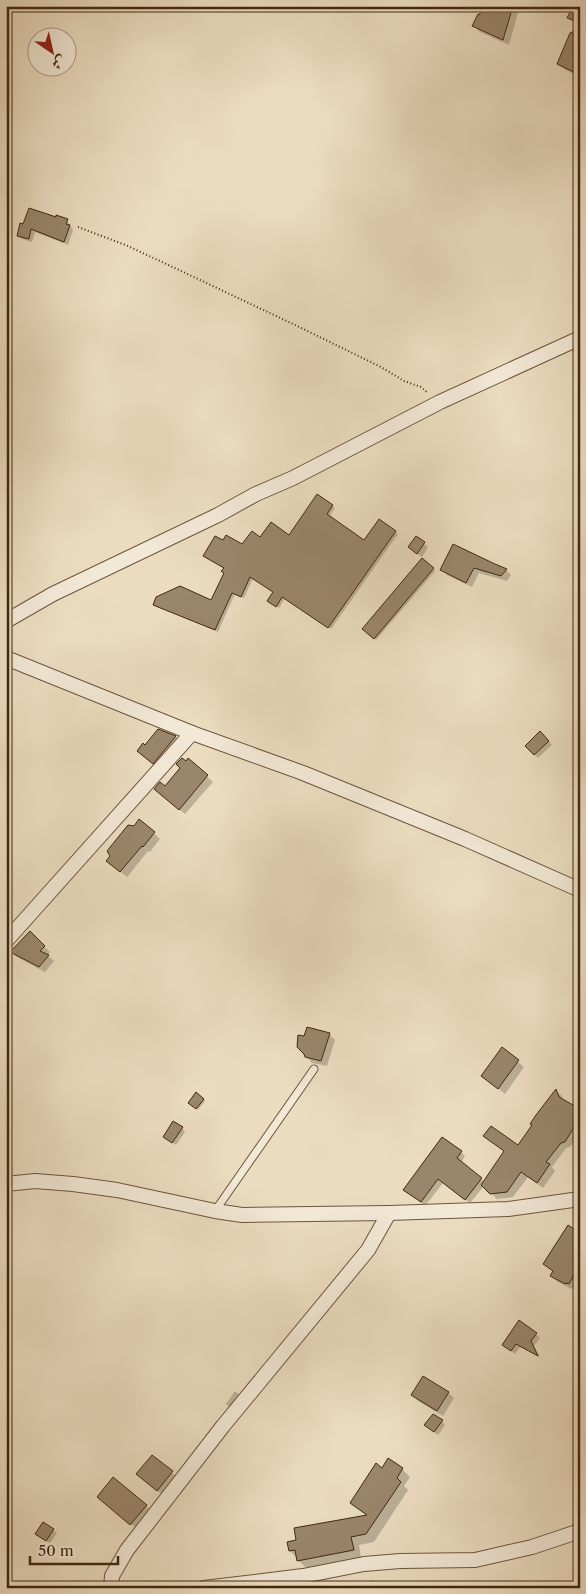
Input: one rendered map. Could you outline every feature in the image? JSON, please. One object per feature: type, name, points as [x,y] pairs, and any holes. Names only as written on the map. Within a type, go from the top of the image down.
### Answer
[{"type":"street","points":[[6,621],[53,594],[218,515],[256,494],[293,478],[440,402],[580,338]]},
{"type":"street","points":[[6,658],[192,733],[304,773],[474,843],[580,890]]},
{"type":"street","points":[[6,941],[192,733]]},
{"type":"street","points":[[6,1184],[35,1182],[73,1184],[117,1190],[242,1215],[508,1209],[580,1200]]},
{"type":"street","points":[[111,1588],[112,1576],[127,1550],[223,1426],[368,1250],[389,1213]]},
{"type":"street","points":[[204,1588],[303,1576],[364,1564],[400,1561],[475,1560],[532,1547],[580,1532]]},
{"type":"lane","points":[[215,1211],[314,1069]]},
{"type":"path","points":[[78,226],[128,246],[291,323],[381,367],[404,381],[421,387],[440,402]]},
{"type":"building","points":[[484,6],[513,6],[503,40],[472,26]]},
{"type":"building","points":[[573,6],[580,6],[580,23],[567,18]]},
{"type":"building","points":[[580,29],[580,75],[557,64],[570,33]]},
{"type":"building","points":[[29,208],[68,219],[66,224],[70,225],[64,242],[31,229],[29,239],[17,236],[20,223],[23,224]]},
{"type":"building","points":[[317,494],[333,505],[327,514],[364,540],[379,519],[396,531],[328,628],[282,597],[276,607],[267,601],[273,592],[250,577],[241,597],[232,593],[215,630],[153,605],[156,597],[180,586],[211,600],[224,573],[221,571],[224,568],[203,556],[215,536],[223,540],[226,535],[242,544],[252,531],[260,537],[271,522],[289,535]]},
{"type":"building","points":[[416,536],[425,542],[417,554],[408,547]]},
{"type":"building","points":[[453,544],[507,569],[501,576],[474,568],[466,583],[440,570]]},
{"type":"building","points":[[422,558],[434,568],[374,639],[362,629]]},
{"type":"building","points":[[158,729],[176,736],[153,764],[137,751],[143,743],[145,745]]},
{"type":"building","points":[[540,731],[549,741],[534,755],[525,746]]},
{"type":"building","points":[[182,758],[186,761],[188,758],[208,775],[179,810],[154,789],[160,782],[165,786],[180,768],[176,764]]},
{"type":"building","points":[[139,819],[155,832],[120,872],[106,861],[110,856],[107,851],[128,825],[134,826]]},
{"type":"building","points":[[30,931],[45,946],[40,951],[49,955],[39,967],[10,952]]},
{"type":"building","points":[[307,1027],[330,1033],[321,1061],[305,1057],[297,1047],[298,1035],[304,1036]]},
{"type":"building","points":[[502,1047],[519,1060],[498,1089],[481,1076]]},
{"type":"building","points":[[556,1089],[559,1097],[580,1109],[575,1118],[577,1122],[565,1142],[561,1143],[546,1162],[550,1164],[537,1183],[521,1172],[507,1192],[490,1194],[481,1185],[504,1151],[483,1136],[491,1126],[518,1145],[532,1125],[530,1124],[536,1115]]},
{"type":"building","points":[[196,1092],[204,1099],[196,1109],[188,1103]]},
{"type":"building","points":[[173,1121],[183,1127],[172,1143],[163,1137]]},
{"type":"building","points":[[442,1137],[462,1151],[457,1158],[482,1178],[465,1200],[438,1179],[421,1202],[403,1190]]},
{"type":"building","points":[[568,1225],[580,1233],[580,1275],[575,1273],[569,1284],[565,1284],[550,1276],[553,1271],[543,1264]]},
{"type":"building","points":[[519,1320],[537,1333],[531,1341],[538,1356],[516,1344],[511,1351],[502,1345]]},
{"type":"building","points":[[423,1376],[449,1392],[437,1411],[411,1395]]},
{"type":"building","points":[[433,1414],[443,1420],[434,1432],[424,1425]]},
{"type":"building","points":[[152,1455],[173,1471],[157,1491],[136,1474]]},
{"type":"building","points":[[388,1458],[403,1468],[397,1478],[401,1482],[366,1534],[351,1537],[354,1550],[297,1561],[295,1550],[289,1551],[287,1542],[296,1540],[294,1528],[367,1515],[350,1503],[376,1463],[382,1468]]},
{"type":"building","points":[[113,1477],[147,1505],[130,1525],[97,1497]]},
{"type":"building","points":[[43,1522],[54,1529],[46,1541],[35,1534]]}]
